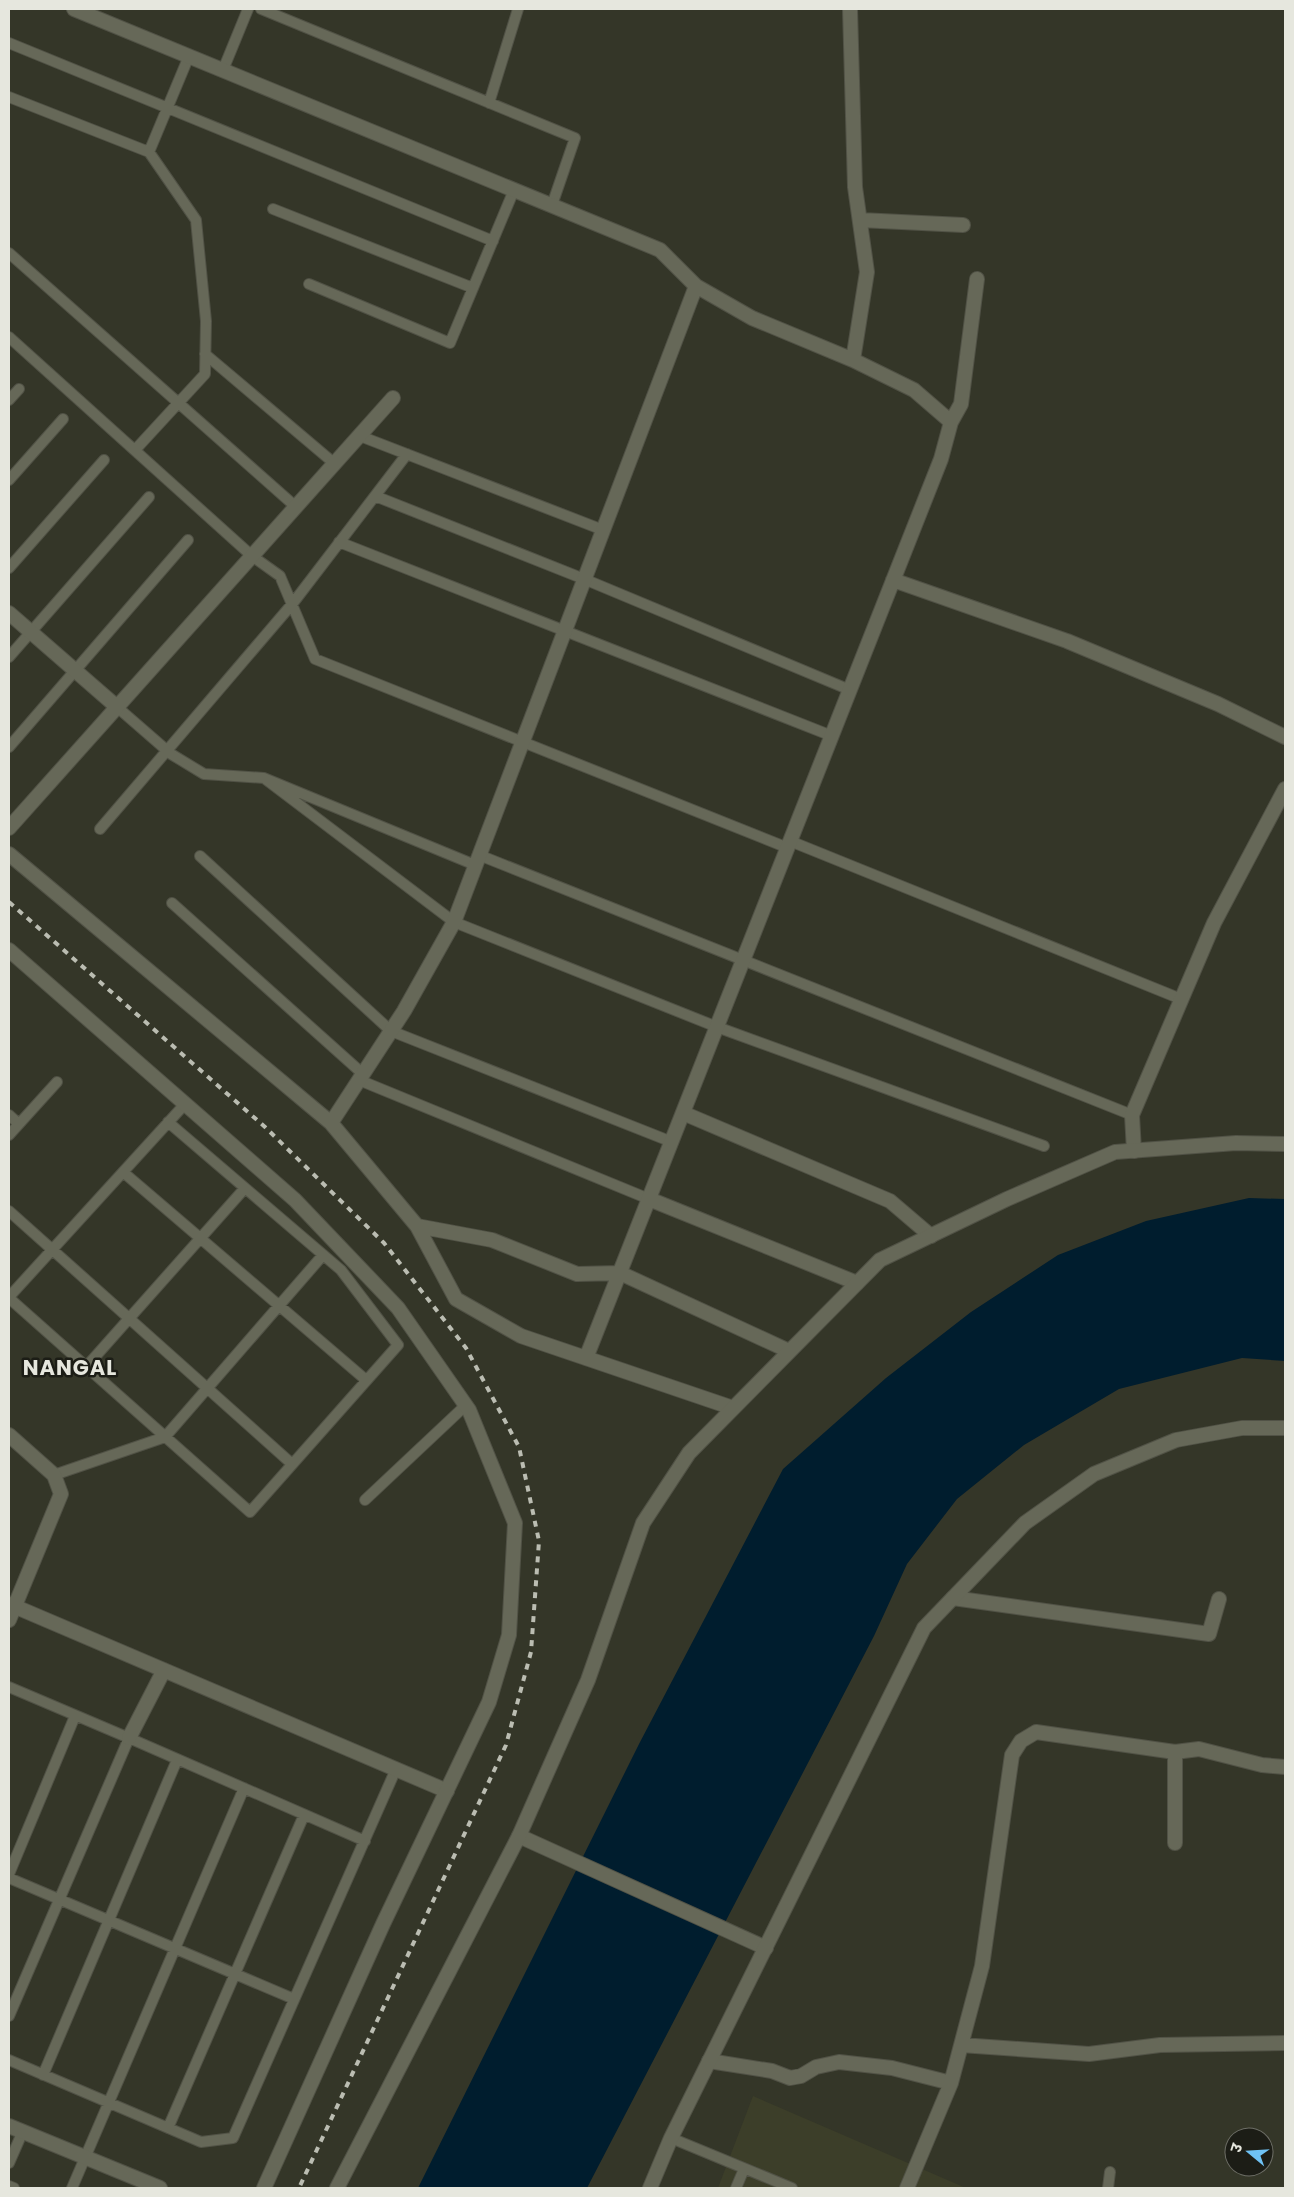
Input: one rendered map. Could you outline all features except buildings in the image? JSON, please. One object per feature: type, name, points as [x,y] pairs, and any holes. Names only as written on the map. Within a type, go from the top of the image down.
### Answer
[{"type":"street","points":[[74,9],[660,250],[696,286],[752,318],[853,360],[914,390],[951,422]]},
{"type":"street","points":[[850,9],[855,187],[867,272],[853,360]]},
{"type":"street","points":[[860,220],[963,225]]},
{"type":"street","points":[[586,1358],[941,459],[951,422],[961,404],[977,279]]},
{"type":"street","points":[[331,1124],[390,1031],[454,922],[696,286]]},
{"type":"street","points":[[9,828],[393,398]]},
{"type":"street","points":[[893,580],[1067,641],[1218,704],[1285,737]]},
{"type":"street","points":[[9,612],[117,707]]},
{"type":"street","points":[[1134,1151],[1132,1115],[1214,923],[1285,789]]},
{"type":"street","points":[[9,854],[331,1124],[417,1226],[456,1299],[521,1336],[733,1408]]},
{"type":"street","points":[[9,950],[295,1200],[398,1308],[466,1405],[515,1523],[508,1634],[489,1702],[383,1924],[264,2188]]},
{"type":"street","points":[[683,1113],[890,1201],[931,1236]]},
{"type":"street","points":[[336,2188],[519,1836],[588,1680],[643,1523],[689,1453],[880,1260],[1007,1198],[1115,1152],[1236,1143],[1285,1144]]},
{"type":"street","points":[[649,1199],[857,1283]]},
{"type":"street","points":[[417,1226],[492,1240],[577,1274],[620,1273],[789,1351]]},
{"type":"street","points":[[650,2188],[671,2138],[924,1628],[1025,1523],[1094,1474],[1176,1440],[1242,1428],[1285,1428]]},
{"type":"street","points":[[9,1435],[54,1475],[61,1494],[11,1610],[164,1670],[446,1791]]},
{"type":"street","points":[[954,1598],[1209,1634],[1219,1599]]},
{"type":"street","points":[[129,1738],[164,1670]]},
{"type":"street","points":[[907,2188],[951,2083],[982,1966],[1012,1755],[1021,1741],[1036,1732],[1175,1752],[1199,1749],[1262,1765],[1285,1767]]},
{"type":"street","points":[[1175,1752],[1175,1843]]},
{"type":"street","points":[[519,1836],[766,1948]]},
{"type":"street","points":[[961,2045],[1089,2054],[1160,2045],[1285,2043]]},
{"type":"street","points":[[710,2062],[772,2071],[790,2078],[801,2076],[816,2067],[840,2062],[892,2068],[951,2083]]},
{"type":"street","points":[[9,2126],[152,2187]]},
{"type":"lane","points":[[223,70],[248,9]]},
{"type":"lane","points":[[261,9],[575,138],[552,205]]},
{"type":"lane","points":[[489,103],[518,9]]},
{"type":"lane","points":[[9,43],[493,241]]},
{"type":"lane","points":[[149,152],[189,56]]},
{"type":"lane","points":[[9,97],[149,152],[196,220],[206,321],[205,374],[134,450]]},
{"type":"lane","points":[[309,284],[450,343],[514,190]]},
{"type":"lane","points":[[273,209],[473,288]]},
{"type":"lane","points":[[9,254],[296,507]]},
{"type":"lane","points":[[9,337],[252,556],[280,576],[293,603],[314,659],[1181,999]]},
{"type":"lane","points":[[206,354],[335,464]]},
{"type":"lane","points":[[9,400],[19,389]]},
{"type":"lane","points":[[9,480],[63,419]]},
{"type":"lane","points":[[360,436],[603,530]]},
{"type":"lane","points":[[100,829],[293,603],[407,454]]},
{"type":"lane","points":[[9,568],[104,460]]},
{"type":"lane","points":[[375,496],[584,579],[850,690]]},
{"type":"lane","points":[[9,657],[149,497]]},
{"type":"lane","points":[[9,747],[188,540]]},
{"type":"lane","points":[[339,542],[832,736]]},
{"type":"lane","points":[[117,707],[167,750],[204,774],[264,778],[743,960],[1132,1115]]},
{"type":"lane","points":[[264,778],[454,922],[717,1027],[1044,1146]]},
{"type":"lane","points":[[200,856],[390,1031],[672,1142]]},
{"type":"lane","points":[[172,903],[361,1077],[649,1199]]},
{"type":"lane","points":[[9,1135],[57,1082]]},
{"type":"lane","points":[[168,1122],[340,1270],[398,1345],[250,1512],[9,1297],[168,1122],[185,1104]]},
{"type":"lane","points":[[9,1114],[19,1124]]},
{"type":"lane","points":[[123,1172],[366,1380]]},
{"type":"lane","points":[[86,1367],[245,1188]]},
{"type":"lane","points":[[9,1211],[292,1464]]},
{"type":"lane","points":[[54,1475],[165,1437],[323,1255]]},
{"type":"lane","points":[[365,1500],[466,1405]]},
{"type":"lane","points":[[9,1688],[365,1841]]},
{"type":"lane","points":[[9,1874],[75,1716]]},
{"type":"lane","points":[[9,2016],[129,1738]]},
{"type":"lane","points":[[43,2075],[177,1760]]},
{"type":"lane","points":[[9,2060],[201,2142],[233,2138],[396,1769]]},
{"type":"lane","points":[[72,2188],[244,1788]]},
{"type":"lane","points":[[168,2128],[304,1815]]},
{"type":"lane","points":[[9,1878],[294,1999]]},
{"type":"lane","points":[[9,2164],[22,2131]]},
{"type":"lane","points":[[671,2138],[792,2188]]},
{"type":"lane","points":[[736,2188],[744,2168]]},
{"type":"lane","points":[[1108,2188],[1110,2172]]},
{"type":"lane","points":[[9,2186],[14,2188]]},
{"type":"shaded area","points":[[753,2096],[966,2188],[718,2188]]},
{"type":"water","points":[[1249,1198],[1285,1199],[1285,1361],[1242,1358],[1119,1389],[1024,1445],[957,1499],[907,1564],[874,1636],[587,2188],[418,2188],[639,1744],[783,1469],[886,1378],[971,1312],[1058,1255],[1146,1221]]},
{"type":"railway","points":[[9,902],[265,1127],[384,1243],[466,1348],[519,1447],[539,1541],[531,1652],[506,1745],[299,2188]]},
{"type":"district","name":"NANGAL","points":[[70,1368]]}]
